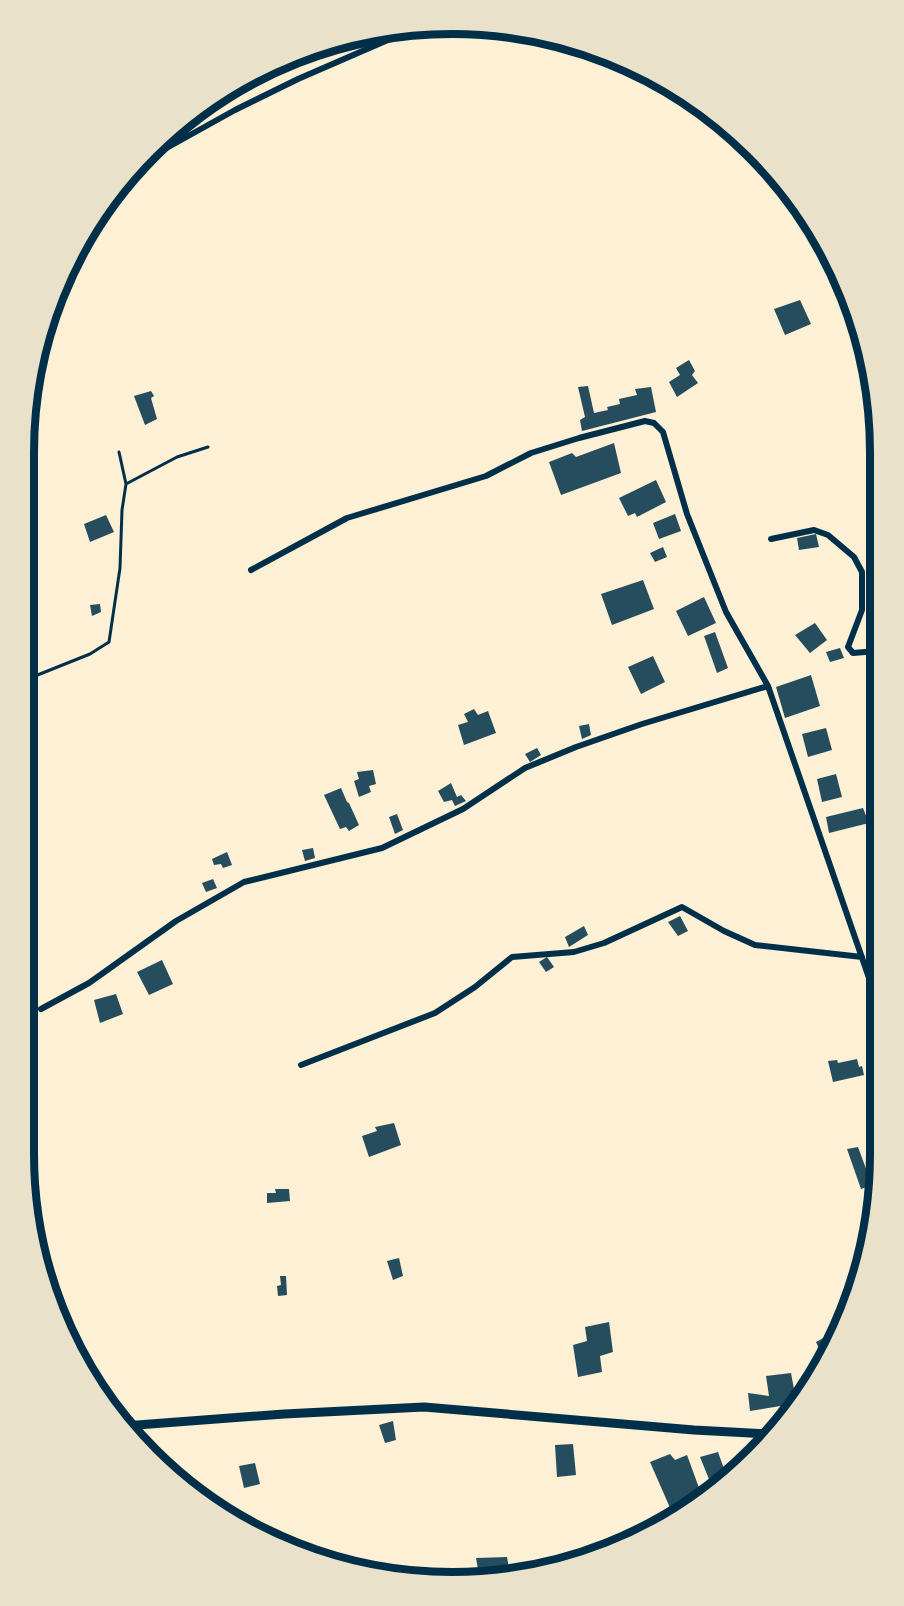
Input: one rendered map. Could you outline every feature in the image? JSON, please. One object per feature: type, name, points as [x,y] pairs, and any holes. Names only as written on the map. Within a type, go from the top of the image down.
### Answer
[{"type":"main road","points":[[135,1425],[284,1414],[424,1407],[762,1434]]},
{"type":"street","points":[[166,148],[235,110],[298,79],[390,39]]},
{"type":"street","points":[[251,570],[347,518],[486,476],[531,453],[579,438],[645,421],[654,423],[663,432],[687,514],[726,612],[768,686],[870,979]]},
{"type":"street","points":[[771,539],[814,530],[828,535],[854,557],[862,573],[862,610],[849,647],[853,653],[870,652]]},
{"type":"street","points":[[41,1009],[89,982],[176,921],[244,882],[382,848],[463,809],[525,768],[642,724],[768,686]]},
{"type":"street","points":[[301,1065],[435,1012],[475,987],[512,957],[574,952],[604,943],[682,907],[724,931],[755,945],[862,957]]},
{"type":"lane","points":[[126,484],[177,457],[208,447]]},
{"type":"lane","points":[[34,676],[90,654],[109,642],[120,568],[122,510],[126,484],[119,452]]},
{"type":"building","points":[[800,300],[811,324],[785,335],[774,309]]},
{"type":"building","points":[[689,360],[695,371],[692,375],[698,383],[677,397],[669,382],[680,375],[676,368]]},
{"type":"building","points":[[588,386],[594,413],[620,404],[619,399],[637,395],[635,389],[651,387],[656,412],[582,431],[580,420],[585,417],[578,387]]},
{"type":"building","points":[[151,391],[154,396],[151,398],[157,419],[145,425],[134,396]]},
{"type":"building","points":[[614,443],[621,473],[561,495],[549,462],[572,453],[576,457]]},
{"type":"building","points":[[656,480],[666,502],[637,517],[635,513],[628,516],[619,498]]},
{"type":"building","points":[[675,514],[681,531],[659,539],[653,523]]},
{"type":"building","points":[[106,515],[114,532],[90,542],[84,524]]},
{"type":"building","points":[[816,534],[819,547],[799,550],[797,538]]},
{"type":"building","points":[[663,547],[667,557],[655,562],[650,553]]},
{"type":"building","points":[[643,580],[654,609],[612,625],[601,594]]},
{"type":"building","points":[[704,597],[716,623],[688,636],[676,611]]},
{"type":"building","points":[[100,604],[101,612],[92,616],[90,605]]},
{"type":"building","points":[[815,623],[827,640],[810,653],[795,635]]},
{"type":"building","points":[[715,632],[728,668],[717,673],[704,636]]},
{"type":"building","points":[[840,648],[844,658],[830,662],[826,652]]},
{"type":"building","points":[[653,656],[665,682],[641,694],[628,667]]},
{"type":"building","points":[[811,675],[820,706],[785,718],[776,687]]},
{"type":"building","points":[[474,709],[478,715],[488,711],[496,733],[464,745],[458,725],[468,722],[464,714]]},
{"type":"building","points":[[589,724],[591,735],[582,739],[579,726]]},
{"type":"building","points":[[826,728],[832,750],[808,757],[802,734]]},
{"type":"building","points":[[537,748],[541,755],[530,762],[525,754]]},
{"type":"building","points":[[373,770],[376,784],[369,786],[371,792],[359,797],[354,781],[359,779],[357,772]]},
{"type":"building","points":[[836,774],[842,797],[822,802],[817,779]]},
{"type":"building","points":[[451,783],[457,797],[461,795],[466,801],[455,806],[452,800],[444,802],[438,791]]},
{"type":"building","points":[[341,788],[359,825],[349,831],[346,827],[340,829],[324,795]]},
{"type":"building","points":[[863,808],[869,823],[829,833],[826,817]]},
{"type":"building","points":[[397,814],[403,830],[395,834],[389,817]]},
{"type":"building","points":[[313,848],[315,858],[305,861],[302,850]]},
{"type":"building","points":[[227,852],[232,865],[223,868],[221,864],[214,865],[212,859]]},
{"type":"building","points":[[213,879],[217,888],[206,892],[202,883]]},
{"type":"building","points":[[680,916],[688,931],[678,936],[668,922]]},
{"type":"building","points":[[584,926],[588,935],[569,947],[565,937]]},
{"type":"building","points":[[547,957],[554,967],[546,972],[539,962]]},
{"type":"building","points":[[162,960],[173,984],[149,995],[137,972]]},
{"type":"building","points":[[116,994],[123,1014],[100,1023],[94,1000]]},
{"type":"building","points":[[857,1059],[864,1075],[833,1082],[828,1061],[837,1060],[838,1063]]},
{"type":"building","points":[[394,1123],[401,1145],[369,1157],[362,1136],[377,1131],[375,1127]]},
{"type":"building","points":[[858,1147],[869,1177],[868,1186],[861,1189],[847,1149]]},
{"type":"building","points":[[275,1189],[289,1189],[290,1201],[267,1203],[267,1193],[276,1193]]},
{"type":"building","points":[[399,1258],[403,1276],[393,1280],[387,1261]]},
{"type":"building","points":[[52,1263],[57,1289],[57,1288],[49,1264]]},
{"type":"building","points":[[280,1276],[286,1276],[287,1295],[278,1296],[277,1286],[281,1285]]},
{"type":"building","points":[[609,1322],[613,1352],[600,1356],[602,1372],[578,1377],[573,1345],[587,1341],[585,1327]]},
{"type":"building","points":[[828,1336],[820,1351],[816,1342]]},
{"type":"building","points":[[791,1373],[795,1392],[785,1405],[750,1411],[748,1393],[769,1396],[766,1376]]},
{"type":"building","points":[[393,1421],[396,1440],[385,1443],[379,1425]]},
{"type":"building","points":[[573,1444],[576,1475],[557,1477],[555,1445]]},
{"type":"building","points":[[718,1452],[724,1470],[710,1482],[700,1457]]},
{"type":"building","points":[[670,1454],[675,1460],[687,1455],[700,1490],[671,1510],[650,1462]]},
{"type":"building","points":[[255,1463],[260,1484],[244,1488],[239,1466]]},
{"type":"building","points":[[507,1557],[509,1567],[478,1571],[476,1558]]}]
